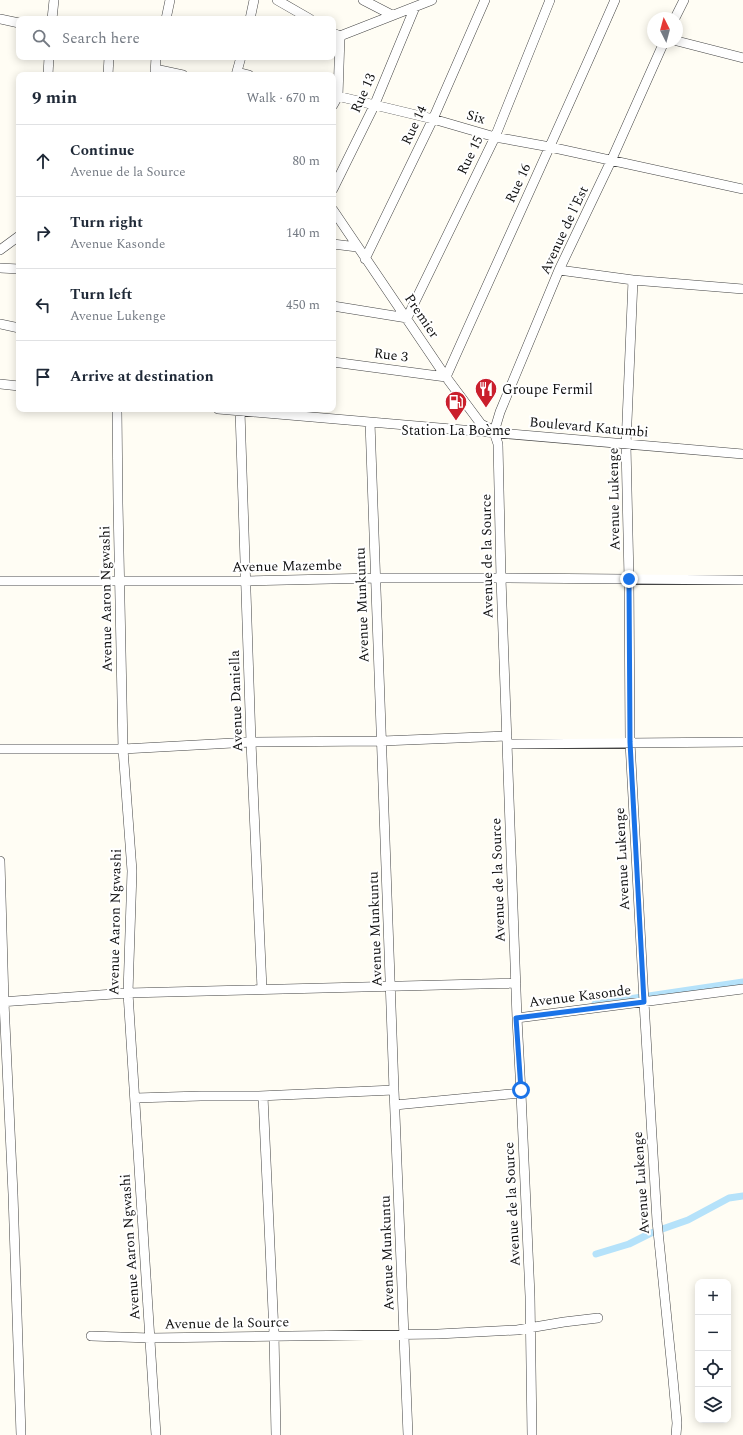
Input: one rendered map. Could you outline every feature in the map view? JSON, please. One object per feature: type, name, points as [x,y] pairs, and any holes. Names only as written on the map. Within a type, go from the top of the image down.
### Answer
[{"type":"street","points":[[52,16],[54,0]]},
{"type":"street","points":[[167,16],[170,0]]},
{"type":"street","points":[[251,16],[254,0]]},
{"type":"street","points":[[277,0],[305,16]]},
{"type":"street","points":[[363,0],[392,15]]},
{"type":"street","points":[[336,34],[432,0]]},
{"type":"street","name":"Rue 14","points":[[365,259],[433,119],[485,0]]},
{"type":"street","name":"Rue 15","points":[[407,318],[494,137],[550,0]]},
{"type":"street","name":"Rue 16","points":[[446,377],[615,0]]},
{"type":"street","points":[[678,12],[684,0]]},
{"type":"street","name":"Rue 13","points":[[336,183],[374,106],[415,7]]},
{"type":"street","points":[[0,18],[16,21]]},
{"type":"street","points":[[683,43],[743,58]]},
{"type":"street","name":"Avenue de l'Est","points":[[494,432],[500,412],[559,270],[612,161],[661,48]]},
{"type":"street","points":[[48,72],[49,60]]},
{"type":"street","points":[[108,72],[109,60]]},
{"type":"street","points":[[155,72],[156,60]]},
{"type":"street","points":[[237,72],[239,60]]},
{"type":"street","points":[[335,72],[336,60]]},
{"type":"street","name":"Six","points":[[336,95],[374,106],[433,119],[494,137],[550,147],[743,189]]},
{"type":"street","name":"Premier","points":[[336,215],[446,377],[481,424],[494,432]]},
{"type":"street","points":[[0,250],[16,238]]},
{"type":"street","points":[[336,244],[357,247]]},
{"type":"street","points":[[0,268],[16,269]]},
{"type":"street","points":[[559,270],[633,280],[743,289]]},
{"type":"street","name":"Avenue Lukenge","points":[[633,280],[626,445],[630,742],[657,1221],[677,1423],[676,1435]]},
{"type":"street","points":[[336,306],[407,318]]},
{"type":"street","points":[[0,324],[16,327]]},
{"type":"street","name":"Rue 3","points":[[336,362],[446,377]]},
{"type":"street","points":[[0,384],[16,386]]},
{"type":"street","name":"Avenue Aaron Ngwashi","points":[[117,412],[124,749],[132,872],[128,993],[156,1435]]},
{"type":"street","name":"Avenue Daniella","points":[[240,412],[250,742],[262,989]]},
{"type":"street","name":"Boulevard Katumbi","points":[[252,412],[743,454]]},
{"type":"street","name":"Avenue Munkuntu","points":[[370,422],[394,1105],[408,1435]]},
{"type":"street","name":"Avenue de la Source","points":[[494,432],[498,444],[501,578],[516,1018],[521,1093],[531,1328],[532,1435]]},
{"type":"street","name":"Avenue Mazembe","points":[[0,581],[246,581],[375,578],[743,580]]},
{"type":"street","points":[[0,749],[124,749],[250,742],[507,740],[743,742]]},
{"type":"street","points":[[0,861],[2,1002],[13,1194],[21,1435]]},
{"type":"street","points":[[2,1002],[128,993],[516,983]]},
{"type":"street","name":"Avenue Kasonde","points":[[516,1018],[743,989]]},
{"type":"street","points":[[135,1098],[262,1096],[394,1090]]},
{"type":"street","points":[[394,1105],[521,1093]]},
{"type":"street","points":[[262,1096],[274,1336],[276,1435]]},
{"type":"street","name":"Avenue de la Source","points":[[91,1336],[150,1338],[404,1334],[517,1330],[598,1318]]},
{"type":"waterway","points":[[595,1004],[743,982]]},
{"type":"waterway","points":[[596,1254],[629,1244],[651,1233],[688,1220],[729,1198],[743,1196]]},
{"type":"place","name":"Groupe Fermil","points":[[486,408]]},
{"type":"place","name":"Station La Boème","points":[[456,422]]},
{"type":"route","points":[[521,1090],[516,1018],[644,1002],[630,742],[629,579]]}]
